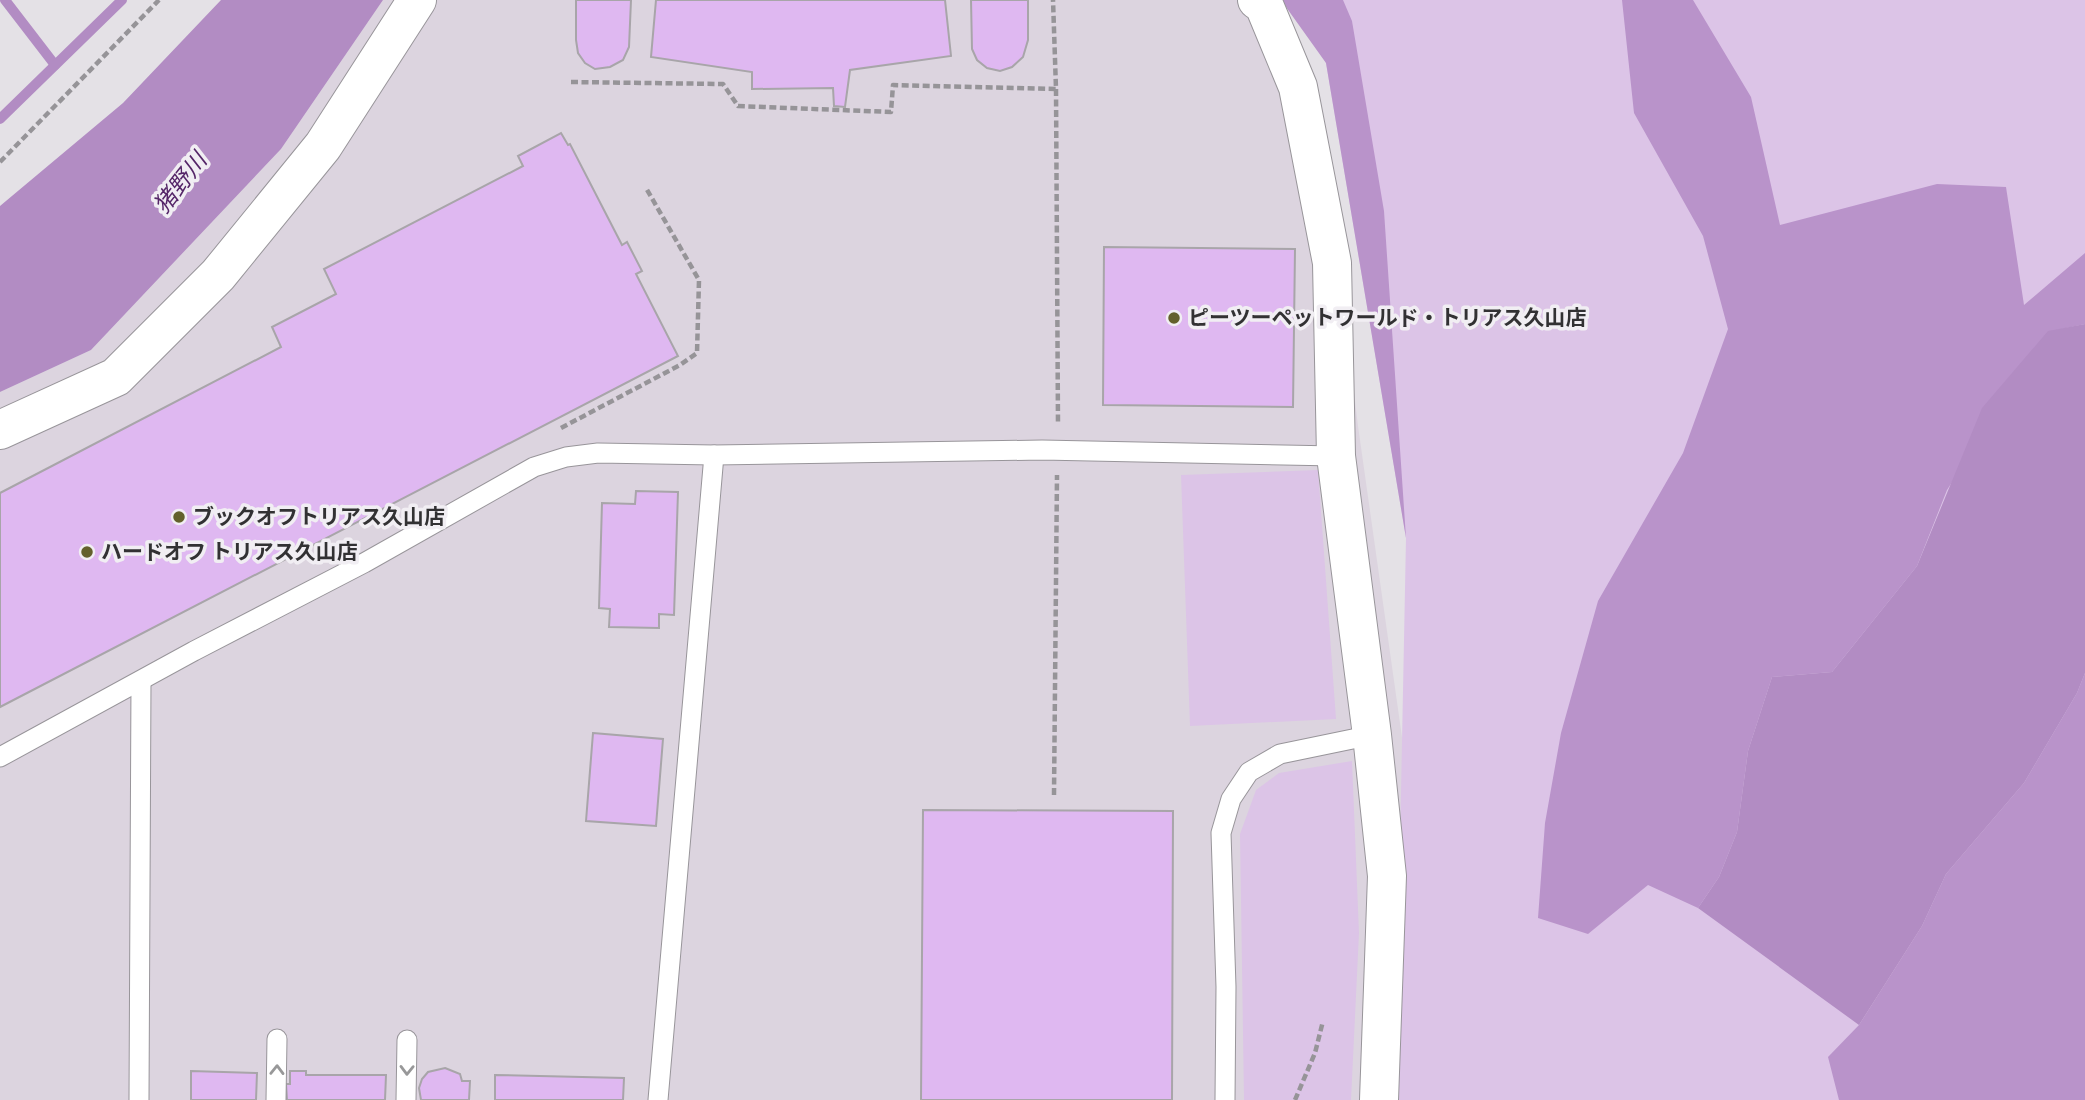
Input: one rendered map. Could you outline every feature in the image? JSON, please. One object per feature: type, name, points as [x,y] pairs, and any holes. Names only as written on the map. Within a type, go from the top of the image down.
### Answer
[{"type":"street","points":[[0,430],[116,377],[218,275],[323,146],[417,0]]},
{"type":"street","points":[[1257,0],[1264,5],[1298,87],[1332,263],[1336,456],[1372,735],[1387,876],[1379,1100]]},
{"type":"lane","points":[[0,757],[194,651],[364,563],[534,467],[566,457],[598,453],[714,455],[1057,450],[1336,456]]},
{"type":"lane","points":[[658,1100],[714,455]]},
{"type":"lane","points":[[139,1100],[141,681]]},
{"type":"lane","points":[[1225,1100],[1226,987],[1221,833],[1231,799],[1249,772],[1280,754],[1372,735]]},
{"type":"lane","points":[[276,1100],[277,1039]]},
{"type":"lane","points":[[406,1100],[407,1040]]},
{"type":"path","points":[[0,162],[159,0]]},
{"type":"path","points":[[1053,0],[1056,89],[1057,450],[1054,795]]},
{"type":"path","points":[[571,82],[723,85],[738,106],[891,112],[893,85],[1056,89]]},
{"type":"path","points":[[646,188],[699,280],[697,353],[680,365]]},
{"type":"path","points":[[1295,1100],[1315,1053],[1322,1021]]},
{"type":"shaded area","points":[[383,0],[1275,0],[1317,83],[1358,426],[1423,886],[1409,1100],[0,1100],[0,392],[91,350],[281,149]]},
{"type":"shaded area","points":[[1281,0],[1343,0],[1352,21],[1384,211],[1406,538],[1326,63]]},
{"type":"shaded area","points":[[1290,0],[2085,0],[2085,1100],[1395,1100],[1406,538],[1326,63]]},
{"type":"shaded area","points":[[1622,0],[1693,0],[1751,97],[1780,225],[1937,184],[2006,187],[2024,305],[2085,253],[2085,324],[2048,332],[1947,490],[1917,566],[1832,672],[1772,677],[1748,751],[1737,832],[1719,877],[1698,908],[1648,885],[1588,934],[1538,918],[1545,823],[1561,733],[1598,601],[1683,453],[1728,329],[1703,236],[1634,113]]},
{"type":"shaded area","points":[[1318,470],[1336,719],[1190,726],[1181,475]]},
{"type":"shaded area","points":[[2085,673],[2085,1100],[1839,1100],[1828,1057],[1859,1025],[1922,926],[1946,874],[2024,783],[2077,693]]},
{"type":"shaded area","points":[[1352,761],[1359,933],[1351,1100],[1244,1100],[1240,834],[1256,790],[1279,773]]},
{"type":"water","name":"猪野川","points":[[221,0],[383,0],[281,149],[91,350],[0,392],[0,206],[123,103]]},
{"type":"water","points":[[2085,324],[2085,673],[2077,693],[2024,783],[1946,874],[1922,926],[1859,1025],[1698,908],[1719,877],[1737,832],[1748,751],[1772,677],[1832,672],[1917,566],[1982,408],[2048,331]]},
{"type":"building","points":[[576,0],[631,0],[629,47],[623,60],[610,67],[595,69],[585,63],[578,53],[576,40]]},
{"type":"building","points":[[656,0],[945,0],[951,56],[850,70],[845,107],[834,106],[833,88],[752,89],[752,72],[651,57]]},
{"type":"building","points":[[971,0],[1028,0],[1028,40],[1023,57],[1012,67],[1000,71],[987,68],[977,60],[972,49]]},
{"type":"building","points":[[561,133],[568,145],[570,144],[622,245],[627,242],[642,271],[636,274],[678,356],[0,707],[0,493],[281,347],[272,327],[336,294],[324,269],[523,166],[518,156]]},
{"type":"building","points":[[1104,247],[1295,249],[1293,407],[1103,405]]},
{"type":"building","points":[[636,491],[678,492],[674,615],[659,614],[659,628],[609,627],[610,609],[599,608],[602,503],[635,504]]},
{"type":"building","points":[[593,733],[663,739],[656,826],[586,821]]},
{"type":"building","points":[[923,810],[1173,811],[1172,1100],[921,1100]]},
{"type":"building","points":[[445,1068],[460,1074],[462,1081],[470,1081],[469,1100],[421,1100],[419,1088],[422,1079],[428,1072]]},
{"type":"building","points":[[191,1071],[257,1073],[256,1100],[191,1100]]},
{"type":"building","points":[[290,1071],[306,1071],[306,1075],[386,1075],[385,1100],[287,1100],[286,1084],[290,1084]]},
{"type":"building","points":[[495,1075],[624,1078],[623,1100],[495,1100]]},
{"type":"waterway","points":[[5,0],[55,65]]},
{"type":"waterway","points":[[0,119],[122,0]]},
{"type":"place","name":"ピーツーペットワールド・トリアス久山店","points":[[1174,318]]},
{"type":"place","name":"ブックオフトリアス久山店","points":[[179,517]]},
{"type":"place","name":"ハードオフ トリアス久山店","points":[[87,552]]}]
